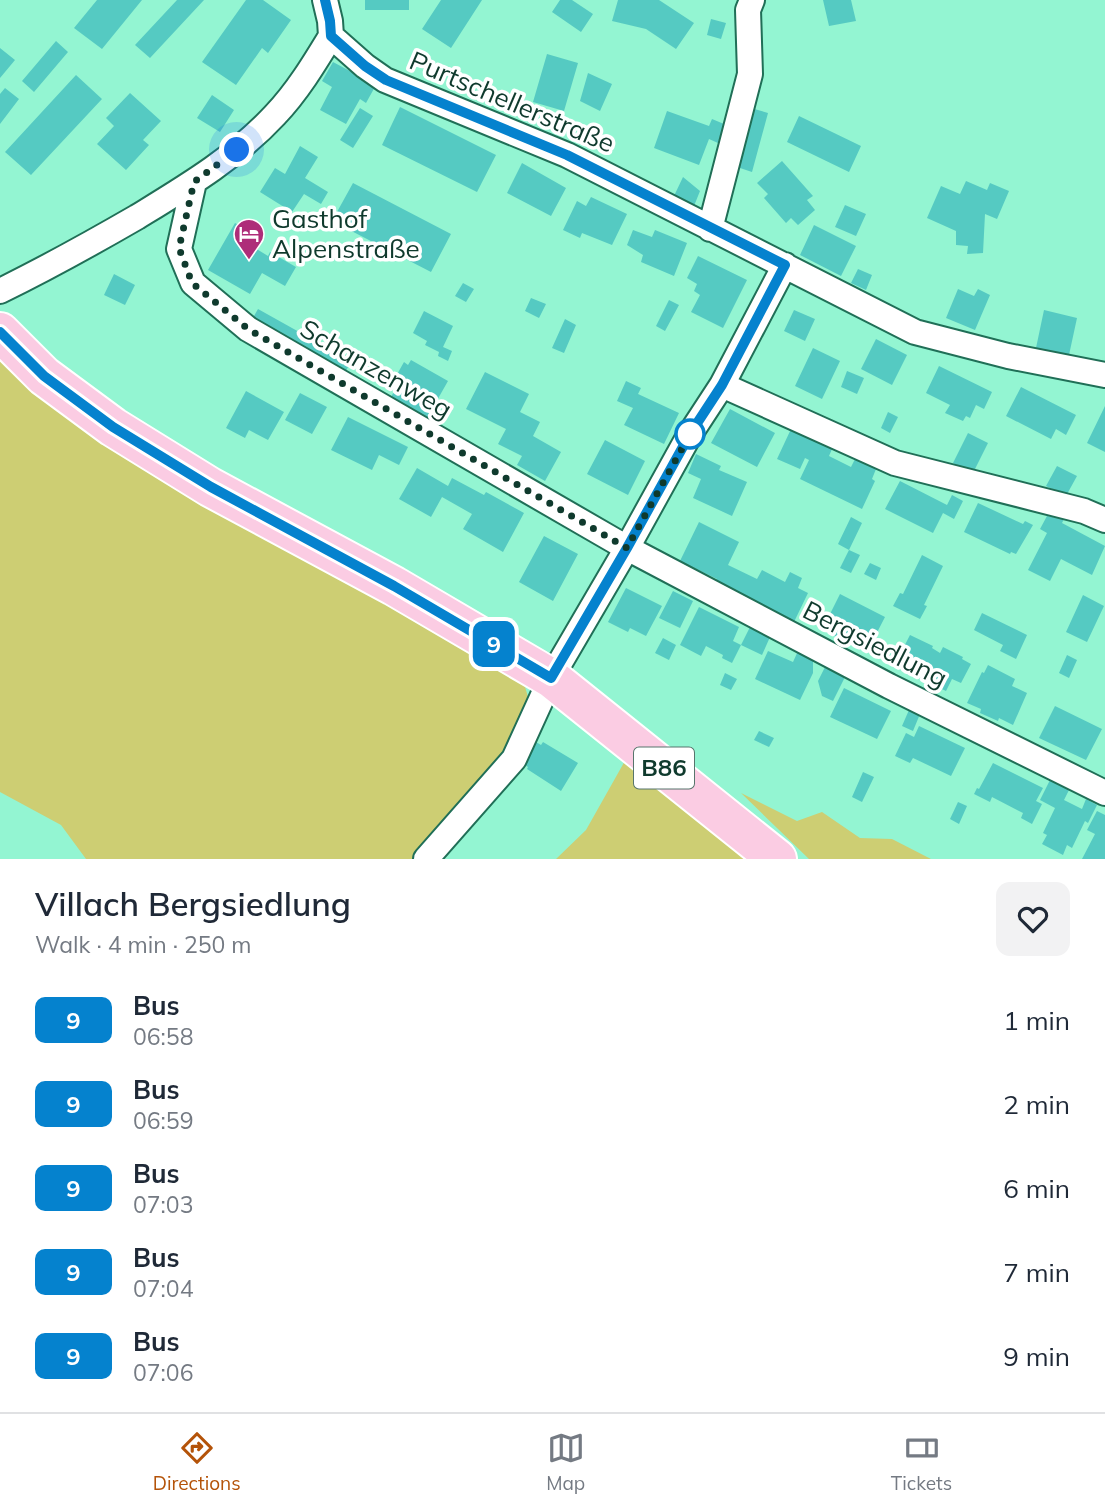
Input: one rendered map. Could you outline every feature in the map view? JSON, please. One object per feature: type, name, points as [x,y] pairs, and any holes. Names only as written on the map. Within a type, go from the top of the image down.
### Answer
[{"type":"main road","name":"B86","points":[[0,332],[44,376],[124,434],[211,487],[394,586],[551,678],[777,859]]},
{"type":"street","points":[[0,291],[65,259],[194,182],[237,150],[275,114],[307,75],[331,36],[326,0]]},
{"type":"street","points":[[710,229],[750,74],[748,10],[752,0]]},
{"type":"street","name":"Purtschellerstraße","points":[[331,36],[365,66],[386,80],[567,155],[915,332],[1008,356],[1105,375]]},
{"type":"street","name":"Schanzenweg","points":[[194,182],[179,248],[192,283],[248,329],[627,548]]},
{"type":"street","points":[[426,859],[514,760],[551,678],[690,434],[722,385],[785,265]]},
{"type":"street","points":[[722,385],[895,463],[1084,511],[1105,520]]},
{"type":"street","name":"Bergsiedlung","points":[[627,548],[889,686],[1102,784]]},
{"type":"shaded area","points":[[0,347],[522,676],[528,697],[506,757],[423,859],[86,859],[61,825],[0,792]]},
{"type":"shaded area","points":[[626,759],[752,859],[556,859],[586,830]]},
{"type":"shaded area","points":[[741,793],[797,821],[822,812],[860,838],[892,839],[931,859],[809,859]]},
{"type":"building","points":[[97,0],[142,0],[102,49],[74,28]]},
{"type":"building","points":[[177,0],[204,0],[150,58],[135,45]]},
{"type":"building","points":[[246,0],[263,0],[291,20],[268,53],[262,48],[236,85],[202,62]]},
{"type":"building","points":[[365,0],[409,0],[409,10],[365,10]]},
{"type":"building","points":[[441,0],[482,0],[451,48],[422,29]]},
{"type":"building","points":[[560,0],[572,0],[593,14],[581,32],[552,12]]},
{"type":"building","points":[[618,0],[659,0],[694,23],[676,49],[646,29],[612,21]]},
{"type":"building","points":[[823,0],[851,0],[856,21],[829,26]]},
{"type":"building","points":[[711,19],[726,23],[721,39],[707,35]]},
{"type":"building","points":[[56,41],[68,52],[34,92],[22,81]]},
{"type":"building","points":[[0,48],[15,60],[0,78]]},
{"type":"building","points":[[547,54],[578,63],[564,111],[533,102]]},
{"type":"building","points":[[333,62],[376,85],[366,103],[360,99],[346,124],[320,110],[332,87],[322,81]]},
{"type":"building","points":[[588,73],[612,84],[600,111],[580,101]]},
{"type":"building","points":[[76,75],[102,99],[31,175],[5,152]]},
{"type":"building","points":[[5,88],[19,99],[0,124],[0,94]]},
{"type":"building","points":[[130,93],[161,121],[143,140],[149,145],[126,170],[97,144],[114,126],[106,118]]},
{"type":"building","points":[[212,95],[234,110],[220,132],[197,118]]},
{"type":"building","points":[[400,107],[496,155],[477,192],[382,145]]},
{"type":"building","points":[[360,108],[373,116],[353,148],[340,140]]},
{"type":"building","points":[[751,108],[768,113],[752,172],[734,166]]},
{"type":"building","points":[[667,111],[709,126],[712,119],[724,124],[718,143],[709,139],[699,165],[654,148]]},
{"type":"building","points":[[799,116],[861,146],[849,172],[787,142]]},
{"type":"building","points":[[300,146],[318,157],[305,178],[328,192],[321,204],[304,194],[292,212],[260,192],[275,168],[285,174]]},
{"type":"building","points":[[782,161],[813,196],[807,200],[815,210],[798,225],[791,218],[786,223],[764,198],[768,194],[757,183]]},
{"type":"building","points":[[522,163],[566,188],[551,216],[507,193]]},
{"type":"building","points":[[683,177],[700,191],[694,206],[674,196]]},
{"type":"building","points":[[966,181],[987,190],[990,183],[1009,191],[997,219],[985,214],[983,253],[967,254],[968,246],[956,245],[956,231],[927,218],[941,186],[960,194]]},
{"type":"building","points":[[353,183],[451,234],[431,272],[332,221]]},
{"type":"building","points":[[591,197],[627,214],[612,245],[582,233],[580,238],[563,230],[577,201],[586,206]]},
{"type":"building","points":[[845,205],[866,214],[856,236],[835,227]]},
{"type":"building","name":"Gasthof Alpenstraße","points":[[235,223],[261,238],[255,248],[268,256],[270,252],[296,267],[285,286],[262,273],[250,294],[208,270]]},
{"type":"building","points":[[814,225],[856,246],[841,276],[800,255]]},
{"type":"building","points":[[633,230],[652,237],[655,230],[687,243],[674,276],[641,262],[643,255],[627,245]]},
{"type":"building","points":[[698,256],[747,280],[723,328],[691,312],[700,295],[694,291],[697,284],[687,278]]},
{"type":"building","points":[[858,269],[872,275],[866,290],[851,283]]},
{"type":"building","points":[[114,274],[135,285],[125,305],[104,295]]},
{"type":"building","points":[[463,283],[474,289],[466,302],[455,296]]},
{"type":"building","points":[[958,289],[974,296],[978,289],[990,295],[975,330],[946,318]]},
{"type":"building","points":[[531,298],[546,304],[539,318],[525,311]]},
{"type":"building","points":[[669,300],[679,305],[665,331],[656,326]]},
{"type":"building","points":[[258,309],[351,361],[344,375],[250,323]]},
{"type":"building","points":[[794,310],[815,319],[805,341],[784,331]]},
{"type":"building","points":[[1044,310],[1077,318],[1069,355],[1036,348]]},
{"type":"building","points":[[424,311],[453,326],[443,347],[452,351],[448,361],[438,356],[439,352],[425,345],[427,341],[413,333]]},
{"type":"building","points":[[565,319],[576,325],[564,353],[552,348]]},
{"type":"building","points":[[876,339],[907,355],[892,385],[861,369]]},
{"type":"building","points":[[813,348],[840,361],[822,399],[795,386]]},
{"type":"building","points":[[411,360],[448,381],[427,418],[391,397],[396,388],[391,385],[404,362],[408,365]]},
{"type":"building","points":[[939,366],[992,392],[984,409],[976,405],[970,418],[966,416],[963,421],[945,413],[950,405],[926,393]]},
{"type":"building","points":[[847,371],[864,378],[857,394],[841,387]]},
{"type":"building","points":[[485,372],[529,394],[520,412],[540,422],[533,436],[561,452],[545,481],[517,465],[522,456],[498,444],[506,429],[466,409]]},
{"type":"building","points":[[626,381],[641,388],[638,394],[679,413],[664,444],[624,425],[633,408],[617,401]]},
{"type":"building","points":[[1021,387],[1076,415],[1066,435],[1056,429],[1051,439],[1006,416]]},
{"type":"building","points":[[246,391],[284,412],[268,440],[249,430],[245,438],[226,428]]},
{"type":"building","points":[[300,393],[327,407],[312,434],[285,420]]},
{"type":"building","points":[[1105,406],[1105,452],[1087,443]]},
{"type":"building","points":[[730,409],[775,433],[757,467],[711,443]]},
{"type":"building","points":[[888,412],[898,417],[890,433],[881,428]]},
{"type":"building","points":[[348,417],[408,447],[399,465],[379,455],[372,470],[331,450]]},
{"type":"building","points":[[791,429],[832,449],[829,456],[851,467],[855,459],[876,469],[872,479],[875,481],[862,509],[800,479],[809,460],[805,458],[800,469],[777,459]]},
{"type":"building","points":[[968,433],[988,443],[973,473],[953,463]]},
{"type":"building","points":[[605,440],[645,461],[628,495],[587,474]]},
{"type":"building","points":[[696,454],[721,466],[719,470],[747,482],[732,516],[693,498],[701,479],[688,473]]},
{"type":"building","points":[[1057,466],[1077,476],[1066,496],[1046,486]]},
{"type":"building","points":[[417,468],[448,486],[452,478],[484,495],[486,492],[524,513],[503,552],[463,529],[472,514],[442,497],[431,517],[399,499]]},
{"type":"building","points":[[900,481],[947,505],[952,495],[963,501],[954,519],[943,513],[933,533],[885,509]]},
{"type":"building","points":[[978,503],[1023,524],[1025,521],[1033,525],[1016,554],[1010,554],[964,532]]},
{"type":"building","points":[[1047,516],[1064,519],[1062,523],[1105,546],[1092,575],[1061,559],[1050,581],[1028,570],[1047,533],[1040,529]]},
{"type":"building","points":[[851,517],[862,523],[849,550],[838,544]]},
{"type":"building","points":[[699,522],[739,542],[728,565],[757,579],[762,570],[785,582],[790,572],[802,578],[798,588],[808,593],[794,622],[713,585],[717,579],[680,561]]},
{"type":"building","points":[[544,536],[578,554],[553,601],[519,582]]},
{"type":"building","points":[[849,550],[860,555],[851,573],[840,568]]},
{"type":"building","points":[[922,555],[943,566],[920,619],[893,606],[900,593],[903,594]]},
{"type":"building","points":[[870,563],[881,568],[876,580],[864,574]]},
{"type":"building","points":[[626,588],[662,606],[646,636],[630,628],[628,632],[608,622]]},
{"type":"building","points":[[673,591],[693,601],[680,628],[659,618]]},
{"type":"building","points":[[840,594],[885,617],[867,652],[822,630]]},
{"type":"building","points":[[1083,595],[1104,606],[1087,642],[1066,632]]},
{"type":"building","points":[[699,607],[739,627],[733,641],[741,645],[732,663],[706,646],[701,656],[680,645]]},
{"type":"building","points":[[982,613],[1027,635],[1016,659],[1000,651],[1003,645],[974,630]]},
{"type":"building","points":[[750,627],[770,637],[762,655],[741,645]]},
{"type":"building","points":[[910,635],[933,646],[932,648],[940,653],[943,647],[971,664],[961,683],[952,679],[946,691],[894,666]]},
{"type":"building","points":[[663,638],[676,645],[669,660],[655,653]]},
{"type":"building","points":[[768,651],[793,662],[798,651],[813,658],[813,673],[800,700],[755,679]]},
{"type":"building","points":[[1067,655],[1077,660],[1069,678],[1059,673]]},
{"type":"building","points":[[988,665],[1015,679],[1012,686],[1027,693],[1013,725],[980,713],[981,709],[967,703]]},
{"type":"building","points":[[825,667],[845,677],[833,701],[822,696],[818,681]]},
{"type":"building","points":[[725,673],[737,679],[731,690],[720,685]]},
{"type":"building","points":[[844,688],[891,711],[877,739],[830,717]]},
{"type":"building","points":[[1055,706],[1102,729],[1086,760],[1039,738]]},
{"type":"building","points":[[909,710],[920,714],[913,731],[902,726]]},
{"type":"building","points":[[919,726],[965,748],[951,776],[913,758],[910,763],[895,756],[906,733],[914,737]]},
{"type":"building","points":[[759,731],[774,738],[769,747],[754,740]]},
{"type":"building","points":[[536,742],[541,745],[543,742],[578,763],[561,791],[522,763]]},
{"type":"building","points":[[993,763],[1043,788],[1036,801],[1042,804],[1032,824],[1021,818],[1023,813],[992,797],[990,802],[974,794]]},
{"type":"building","points":[[863,772],[874,777],[862,802],[852,797]]},
{"type":"building","points":[[1050,780],[1069,790],[1064,800],[1082,809],[1086,799],[1097,805],[1088,823],[1085,821],[1072,848],[1067,845],[1063,855],[1042,844],[1047,835],[1043,833],[1055,808],[1040,800]]},
{"type":"building","points":[[958,802],[967,806],[959,824],[950,819]]},
{"type":"building","points":[[1097,811],[1105,815],[1105,859],[1082,859],[1095,834],[1087,830]]},
{"type":"bus line","name":"9","points":[[0,332],[44,376],[113,427],[211,487],[394,586],[551,678],[690,434],[722,385],[785,265],[567,155],[386,80],[365,66],[331,36],[328,5],[325,0]]},
{"type":"place","name":"Gasthof Alpenstraße","points":[[249,261]]},
{"type":"route","points":[[237,150],[194,182],[179,248],[192,283],[248,329],[627,548],[690,434]]}]
